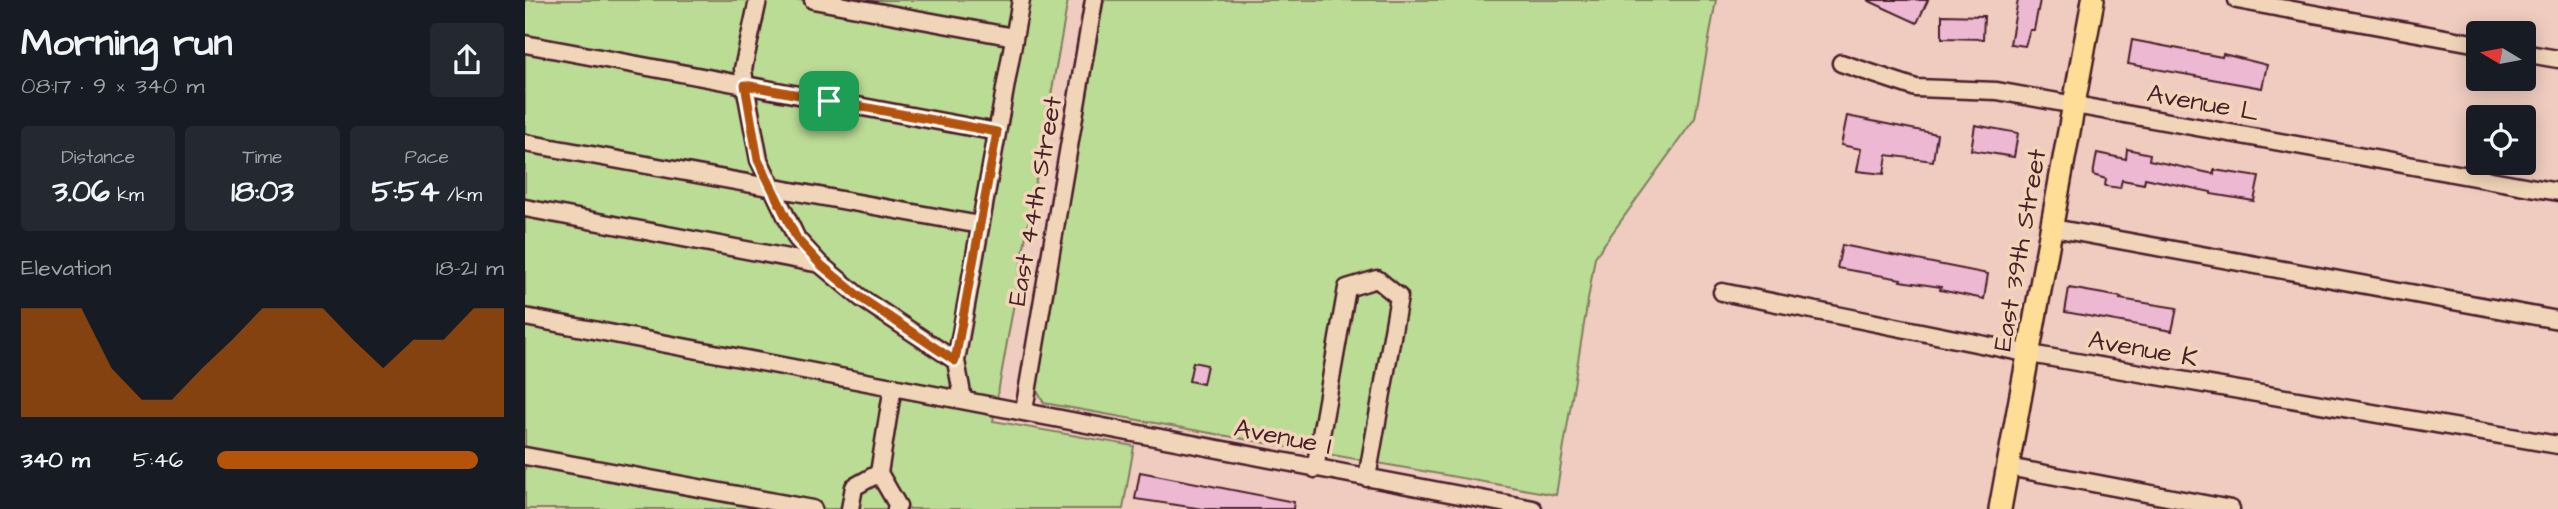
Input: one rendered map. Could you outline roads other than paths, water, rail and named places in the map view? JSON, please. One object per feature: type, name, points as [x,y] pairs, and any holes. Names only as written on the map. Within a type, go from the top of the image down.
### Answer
[{"type":"main road","name":"East 39th Street","points":[[2000,509],[2093,0]]},
{"type":"street","points":[[758,0],[743,69],[745,85],[758,160],[797,239],[820,264],[861,298],[955,361]]},
{"type":"street","points":[[813,0],[1014,37]]},
{"type":"street","points":[[963,399],[955,361],[1021,0]]},
{"type":"street","name":"East 44th Street","points":[[1024,410],[1094,0]]},
{"type":"street","points":[[2237,0],[2466,42]]},
{"type":"street","points":[[525,44],[997,132]]},
{"type":"street","points":[[2536,55],[2558,59]]},
{"type":"street","name":"Avenue L","points":[[1841,63],[1916,88],[1997,91],[2558,192]]},
{"type":"street","points":[[525,143],[980,225]]},
{"type":"street","points":[[525,208],[820,264]]},
{"type":"street","points":[[2053,228],[2558,320]]},
{"type":"street","points":[[1315,468],[1347,288],[1377,279],[1399,297],[1367,478]]},
{"type":"street","name":"Avenue K","points":[[1722,292],[2029,354],[2558,445]]},
{"type":"street","name":"Avenue I","points":[[525,317],[1024,410],[1367,478],[1465,503],[1533,509]]},
{"type":"street","points":[[893,386],[879,473],[898,506],[896,509]]},
{"type":"street","points":[[525,456],[813,509]]},
{"type":"street","points":[[2008,467],[2231,509]]},
{"type":"street","points":[[850,509],[854,487],[879,473]]}]
